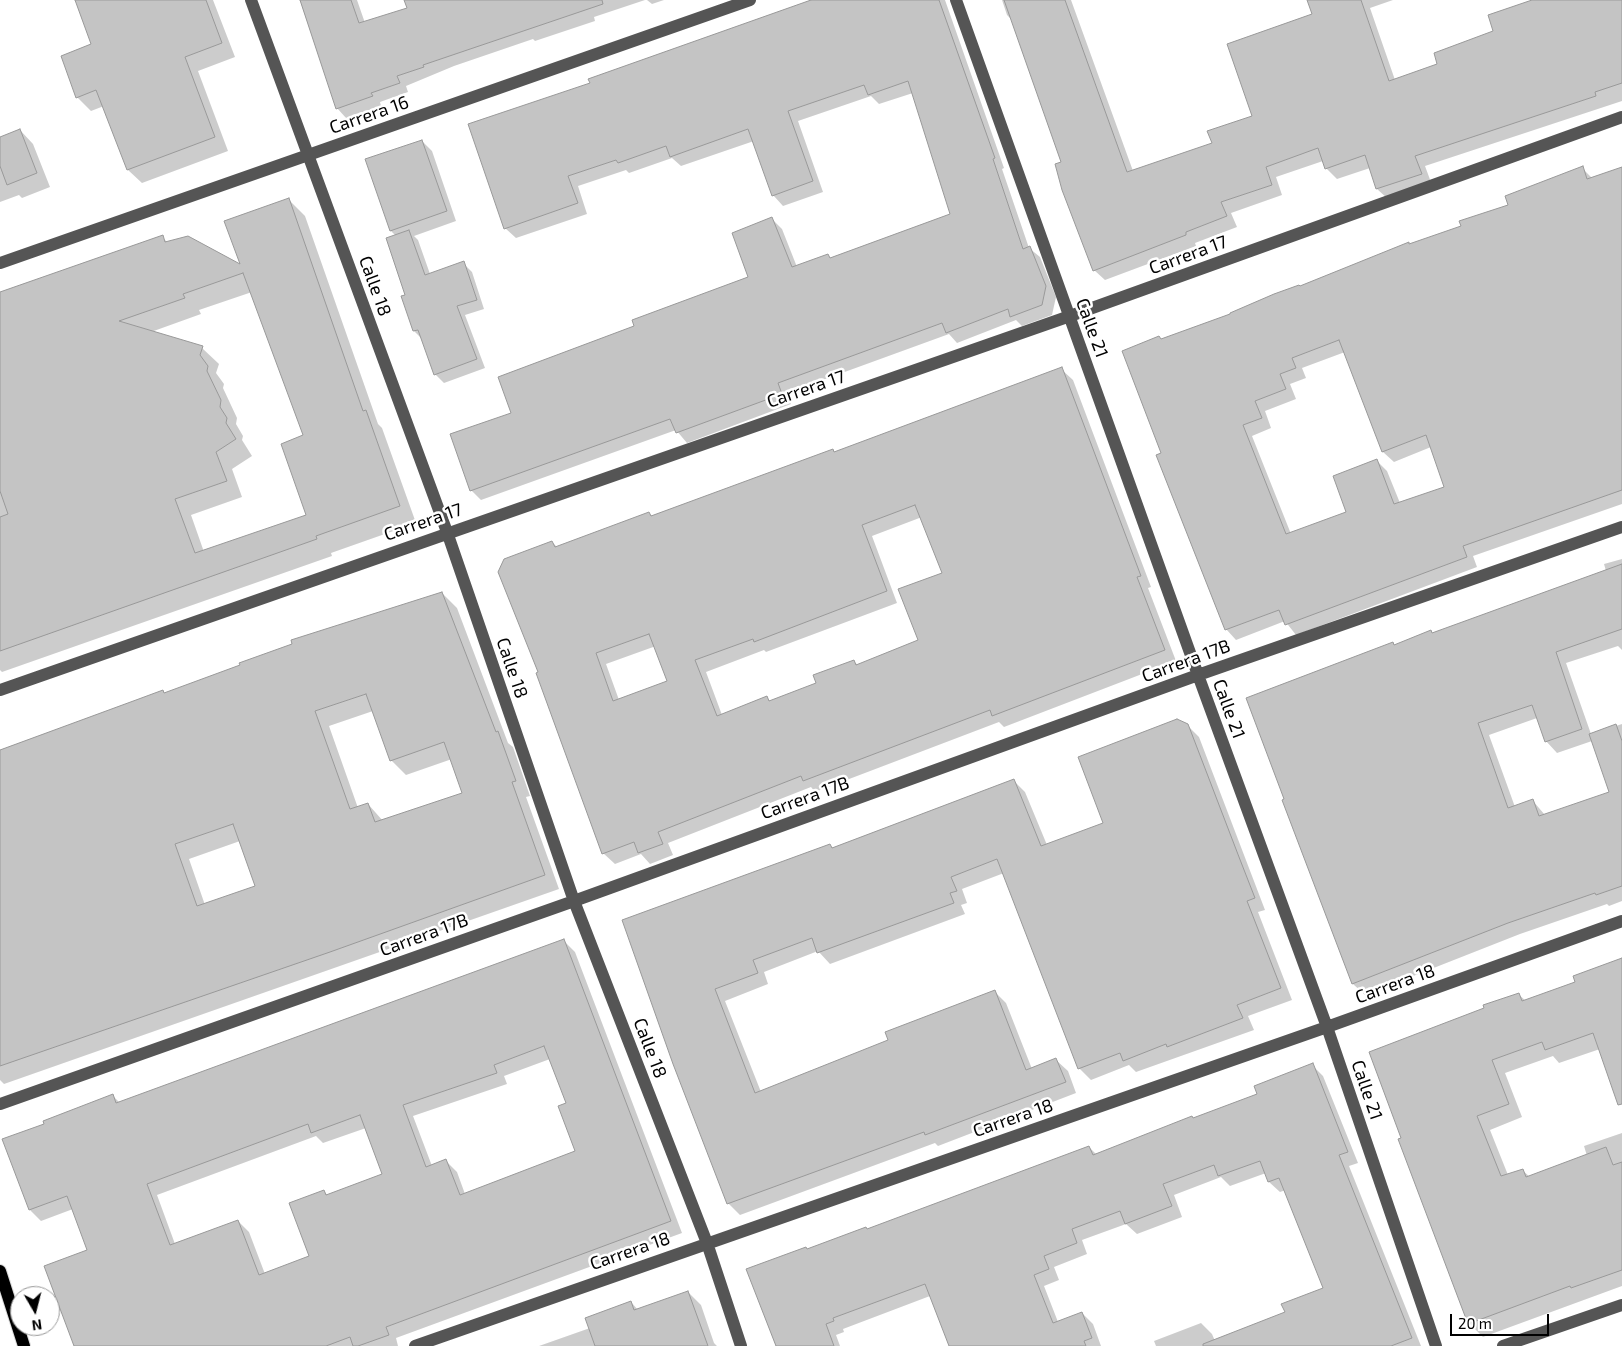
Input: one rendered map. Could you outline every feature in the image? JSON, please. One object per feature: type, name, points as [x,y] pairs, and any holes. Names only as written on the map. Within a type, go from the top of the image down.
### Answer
[{"type":"main road","points":[[0,1271],[24,1346]]},
{"type":"street","name":"Calle 18","points":[[251,0],[446,532],[574,901],[707,1243],[741,1346]]},
{"type":"street","name":"Carrera 16","points":[[0,263],[750,0]]},
{"type":"street","name":"Calle 21","points":[[956,0],[1198,675],[1327,1027],[1436,1346]]},
{"type":"street","name":"Carrera 17","points":[[0,690],[446,532],[1070,316],[1622,117]]},
{"type":"street","name":"Carrera 17B","points":[[0,1104],[574,901],[1198,675],[1622,527]]},
{"type":"street","name":"Carrera 18","points":[[414,1346],[1327,1027],[1622,921]]},
{"type":"street","points":[[1503,1346],[1622,1305]]},
{"type":"building","points":[[75,0],[206,0],[222,43],[185,57],[215,137],[127,170],[96,90],[76,98],[61,56],[91,44]]},
{"type":"building","points":[[300,0],[351,0],[359,23],[407,8],[404,0],[602,0],[603,4],[423,65],[424,67],[397,76],[400,83],[371,93],[373,96],[336,109]]},
{"type":"building","points":[[811,0],[939,0],[995,158],[993,159],[1023,249],[1030,246],[1046,286],[1042,305],[1010,317],[1008,309],[946,333],[942,323],[778,383],[782,394],[676,433],[670,419],[470,491],[450,434],[511,413],[498,377],[634,326],[632,320],[748,277],[732,233],[772,217],[792,267],[828,254],[830,258],[950,214],[908,81],[868,95],[864,85],[788,111],[813,181],[772,196],[748,129],[670,157],[666,146],[618,163],[616,160],[568,176],[578,203],[504,229],[468,124],[590,83],[588,79]]},
{"type":"building","points":[[1004,0],[1065,0],[1127,172],[1212,143],[1207,131],[1252,116],[1227,44],[1312,14],[1307,0],[1361,0],[1389,81],[1437,64],[1434,53],[1493,31],[1488,15],[1532,0],[1622,0],[1622,83],[1595,92],[1596,96],[1415,156],[1422,174],[1376,189],[1365,155],[1325,169],[1318,148],[1266,167],[1272,185],[1221,202],[1227,216],[1186,232],[1186,235],[1093,271],[1062,190],[1055,164],[1061,162]]},
{"type":"building","points":[[20,129],[37,173],[7,185],[0,166],[0,137]]},
{"type":"building","points":[[422,140],[447,211],[390,231],[365,159]]},
{"type":"building","points":[[1583,166],[1587,179],[1622,167],[1622,490],[1463,546],[1467,557],[1285,625],[1279,610],[1225,630],[1156,455],[1161,453],[1122,351],[1159,336],[1161,339],[1230,314],[1274,294],[1300,286],[1409,242],[1409,244],[1461,226],[1459,221],[1508,205],[1505,196]],"holes":[[[1339,340],[1382,452],[1426,435],[1444,487],[1394,504],[1377,459],[1333,476],[1346,512],[1286,534],[1243,425],[1262,418],[1255,401],[1286,389],[1280,374],[1296,368],[1292,358]]]},
{"type":"building","points":[[289,198],[363,411],[366,410],[400,506],[316,536],[317,539],[0,651],[0,517],[8,514],[0,491],[0,292],[163,235],[165,242],[188,236],[240,264],[224,221]],"holes":[[[243,273],[303,435],[281,444],[306,515],[195,553],[175,499],[227,481],[216,452],[236,439],[226,423],[227,418],[220,407],[221,400],[207,371],[208,366],[200,355],[203,346],[119,321],[185,298],[183,294]]]},
{"type":"building","points":[[409,230],[425,275],[464,261],[477,300],[457,306],[477,359],[434,375],[418,330],[413,331],[401,296],[405,295],[386,238]]},
{"type":"building","points":[[1062,367],[1141,576],[1137,577],[1165,650],[992,716],[990,710],[803,781],[801,776],[658,832],[663,844],[638,853],[634,842],[602,854],[536,673],[538,672],[498,572],[504,559],[552,541],[555,547],[649,512],[651,516],[833,449],[834,452]],"holes":[[[915,505],[942,573],[898,589],[918,640],[856,665],[854,660],[813,675],[816,683],[769,701],[767,696],[717,716],[695,660],[753,639],[754,642],[887,591],[862,525]],[[649,634],[667,681],[613,701],[596,653]]]},
{"type":"building","points":[[1622,564],[1622,629],[1556,652],[1582,729],[1545,742],[1532,705],[1478,723],[1508,808],[1533,799],[1539,816],[1609,792],[1589,734],[1616,724],[1622,741],[1622,886],[1596,895],[1595,893],[1508,923],[1352,984],[1282,800],[1284,799],[1246,698],[1393,642],[1394,645],[1431,630],[1432,633]]},
{"type":"building","points":[[442,592],[496,732],[498,731],[516,781],[512,782],[545,875],[330,952],[0,1066],[0,750],[163,690],[164,693],[240,665],[239,663],[292,644],[291,640]],"holes":[[[366,694],[390,761],[444,742],[462,793],[375,822],[368,803],[350,809],[315,711]],[[233,824],[255,886],[197,906],[175,844]]]},
{"type":"building","points":[[1177,719],[1188,724],[1255,898],[1247,901],[1281,988],[1237,1005],[1243,1018],[1167,1047],[1166,1044],[1123,1061],[1120,1053],[1078,1069],[997,859],[951,877],[957,891],[950,893],[954,903],[817,953],[812,938],[753,960],[758,973],[715,989],[755,1093],[888,1040],[885,1032],[995,990],[1026,1070],[1056,1058],[1066,1082],[925,1135],[924,1132],[727,1204],[673,1064],[622,920],[830,844],[832,848],[1014,779],[1041,846],[1103,823],[1078,757]]},
{"type":"building","points":[[564,939],[671,1221],[386,1327],[389,1335],[358,1346],[353,1346],[350,1337],[326,1346],[74,1346],[60,1309],[60,1286],[52,1286],[44,1266],[87,1250],[67,1196],[29,1210],[2,1139],[44,1124],[43,1121],[113,1094],[116,1103]],"holes":[[[544,1046],[566,1103],[558,1106],[575,1151],[460,1195],[446,1159],[426,1167],[403,1105],[497,1073],[494,1065]],[[360,1115],[382,1174],[326,1195],[324,1190],[289,1203],[309,1256],[259,1275],[238,1220],[170,1245],[147,1184],[308,1124],[311,1133]]]},
{"type":"building","points":[[1622,958],[1622,1104],[1618,1105],[1593,1033],[1545,1050],[1542,1042],[1492,1060],[1509,1104],[1477,1116],[1501,1176],[1523,1169],[1526,1177],[1606,1147],[1613,1165],[1622,1162],[1622,1270],[1571,1288],[1570,1286],[1468,1324],[1398,1139],[1401,1138],[1369,1052],[1484,1008],[1483,1005],[1519,993],[1522,1001],[1575,982],[1573,976]]},
{"type":"building","points":[[1313,1063],[1348,1152],[1339,1155],[1412,1338],[1391,1346],[1203,1346],[1203,1344],[1285,1312],[1281,1304],[1323,1288],[1279,1178],[1268,1182],[1260,1161],[1218,1176],[1214,1165],[1163,1184],[1172,1206],[1125,1224],[1120,1211],[1072,1229],[1077,1243],[1044,1256],[1049,1269],[1034,1275],[1053,1323],[1082,1312],[1092,1338],[1084,1341],[1086,1346],[949,1346],[925,1284],[833,1318],[834,1321],[826,1324],[834,1346],[776,1346],[746,1269],[866,1227],[867,1229],[1089,1146],[1093,1155],[1192,1116],[1193,1118],[1257,1094],[1254,1086]]},
{"type":"building","points":[[688,1291],[708,1346],[595,1346],[585,1318],[631,1301],[634,1310]]}]
